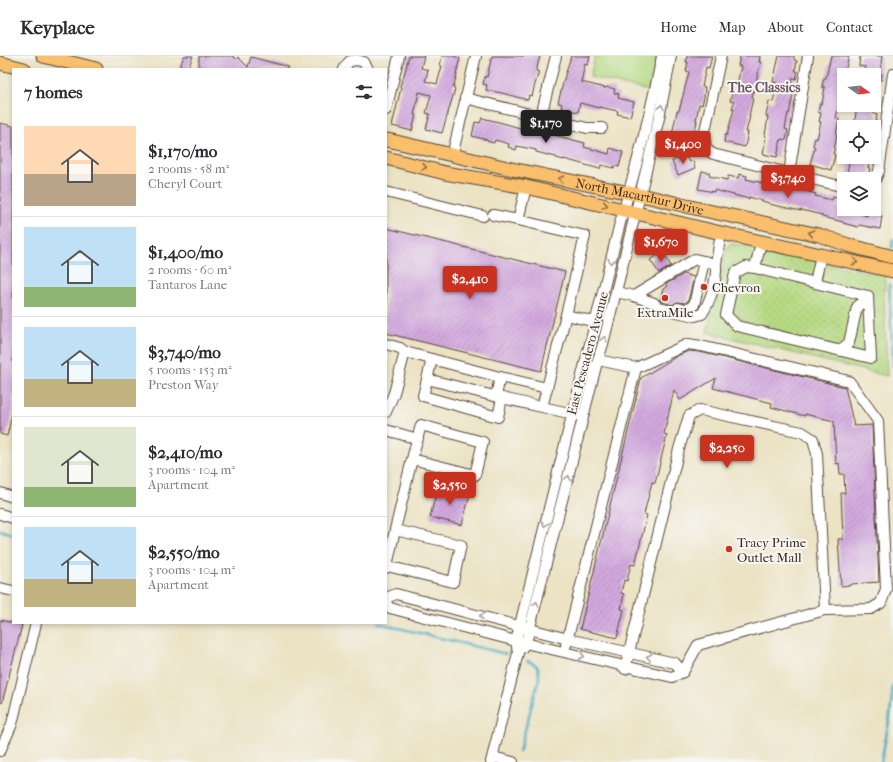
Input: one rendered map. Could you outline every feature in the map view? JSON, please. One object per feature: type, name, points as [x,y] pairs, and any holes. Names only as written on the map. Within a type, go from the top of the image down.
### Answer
[{"type":"main road","points":[[43,56],[92,68]]},
{"type":"main road","points":[[0,63],[20,68]]},
{"type":"main road","name":"North Macarthur Drive","points":[[387,140],[452,156],[635,194],[819,235],[848,245],[893,257]]},
{"type":"main road","name":"North Macarthur Drive","points":[[387,158],[445,173],[526,187],[760,242],[893,270]]},
{"type":"street","points":[[388,95],[399,56]]},
{"type":"street","points":[[452,156],[476,56]]},
{"type":"street","points":[[541,116],[556,56]]},
{"type":"street","name":"East Pescadero Avenue","points":[[635,194],[634,176],[662,56]]},
{"type":"street","name":"East Pescadero Avenue","points":[[525,627],[573,414],[596,322],[659,118],[670,56]]},
{"type":"street","points":[[721,56],[705,131],[704,141],[706,149],[713,154],[837,185]]},
{"type":"street","points":[[789,173],[808,56]]},
{"type":"street","points":[[345,68],[350,61],[357,60],[364,62],[367,68]]},
{"type":"street","points":[[879,172],[893,74]]},
{"type":"street","points":[[466,98],[587,128],[602,128]]},
{"type":"street","points":[[518,220],[526,187]]},
{"type":"street","points":[[387,192],[488,216],[518,220],[585,236],[542,407]]},
{"type":"street","name":"East Pescadero Avenue","points":[[492,759],[518,653],[603,344],[616,292],[630,212]]},
{"type":"street","points":[[616,292],[686,310],[694,305],[721,233]]},
{"type":"street","points":[[755,268],[760,242]]},
{"type":"street","points":[[815,282],[821,255]]},
{"type":"street","points":[[634,296],[694,259],[710,263]]},
{"type":"street","points":[[654,303],[658,308],[695,316],[699,310],[710,263]]},
{"type":"street","points":[[746,267],[815,282],[868,296],[872,358],[737,326],[726,315],[735,273],[746,267]]},
{"type":"street","points":[[840,350],[849,343],[857,307],[868,296]]},
{"type":"street","points":[[566,315],[596,322]]},
{"type":"street","points":[[387,344],[400,348],[404,352],[547,388]]},
{"type":"street","points":[[387,604],[390,608],[521,642],[626,668],[672,677],[683,672],[698,645],[825,610],[871,609],[881,603],[886,589],[878,421],[849,381],[688,344],[636,368],[598,360]]},
{"type":"street","points":[[387,410],[394,393],[404,352]]},
{"type":"street","points":[[432,359],[423,396],[498,417],[500,377]]},
{"type":"street","points":[[565,653],[636,368]]},
{"type":"street","points":[[427,379],[584,417]]},
{"type":"street","points":[[626,668],[678,449],[689,416],[700,410],[802,432],[813,439],[817,454],[825,610]]},
{"type":"street","points":[[387,563],[412,459],[421,425],[483,442],[475,475],[412,459]]},
{"type":"street","points":[[387,430],[418,439]]},
{"type":"street","points":[[0,493],[12,497]]},
{"type":"street","points":[[0,514],[12,518]]},
{"type":"street","points":[[387,567],[453,582],[461,545],[395,530]]},
{"type":"street","points":[[0,588],[12,591]]},
{"type":"street","points":[[387,598],[396,594],[568,639],[675,663],[683,672]]},
{"type":"street","points":[[419,615],[422,601]]},
{"type":"street","points":[[0,751],[12,724],[36,624]]},
{"type":"street","points":[[492,759],[513,762]]},
{"type":"green space","points":[[595,56],[658,56],[649,91],[590,77]]},
{"type":"green space","points":[[730,243],[886,276],[884,290],[887,376],[707,332],[727,246],[730,246]]},
{"type":"building","points":[[184,56],[193,56],[188,68],[179,68]]},
{"type":"building","points":[[199,56],[233,56],[236,59],[238,57],[248,67],[251,57],[289,67],[288,68],[199,68]]},
{"type":"building","points":[[409,56],[424,56],[421,68],[428,70],[425,81],[437,84],[442,66],[440,66],[442,56],[453,56],[460,58],[453,88],[455,89],[442,133],[426,129],[430,114],[426,113],[431,95],[419,92],[412,131],[392,126],[400,87]]},
{"type":"building","points":[[492,56],[540,56],[536,71],[539,72],[532,96],[529,95],[528,100],[486,90],[487,85],[483,84],[485,76],[487,77]]},
{"type":"building","points":[[571,56],[590,56],[588,65],[585,64],[581,82],[615,89],[614,93],[619,94],[618,98],[634,102],[630,117],[617,114],[618,111],[580,103],[578,112],[561,108],[562,104],[558,103]]},
{"type":"building","points":[[687,56],[712,56],[709,68],[706,67],[702,87],[705,87],[704,97],[702,105],[699,104],[695,130],[692,129],[689,141],[685,140],[684,147],[670,144],[677,111],[679,111],[689,72],[686,71],[688,62],[686,62]]},
{"type":"building","points":[[740,56],[760,56],[759,62],[761,62],[752,97],[745,147],[724,142],[734,109],[732,109],[734,102],[730,101],[732,93],[735,94],[741,66],[738,66]]},
{"type":"building","points":[[779,56],[794,56],[794,60],[797,61],[795,71],[798,71],[796,79],[793,78],[789,94],[793,95],[785,129],[788,130],[786,140],[781,139],[777,157],[763,154],[768,117],[766,116],[769,101],[773,102],[777,83],[773,82]]},
{"type":"building","points":[[831,56],[849,56],[846,68],[837,68],[836,118],[839,119],[837,120],[837,136],[833,154],[835,155],[831,170],[810,164],[815,147],[813,146],[815,138],[817,139],[821,122],[819,122],[821,113],[818,112],[820,103],[822,104],[825,87],[822,87],[824,78],[826,78]]},
{"type":"building","points":[[860,56],[882,56],[881,68],[866,68],[859,66]]},
{"type":"building","points":[[856,112],[874,112],[874,114],[877,115],[876,120],[855,120]]},
{"type":"building","points":[[482,118],[524,129],[545,132],[585,143],[584,147],[609,154],[610,148],[623,152],[619,167],[614,166],[614,168],[601,165],[600,169],[556,158],[536,152],[536,150],[517,146],[516,150],[508,147],[509,144],[495,140],[494,143],[472,136],[475,122],[480,123]]},
{"type":"building","points":[[0,123],[12,126],[12,414],[7,436],[0,434]]},
{"type":"building","points":[[686,156],[689,162],[693,161],[695,168],[678,175],[672,161]]},
{"type":"building","points":[[849,164],[869,164],[868,168],[870,168],[869,172],[847,172]]},
{"type":"building","points":[[702,171],[710,173],[709,176],[727,180],[728,176],[738,178],[739,174],[747,176],[746,179],[799,189],[816,194],[815,196],[832,200],[833,197],[837,198],[837,216],[882,216],[880,229],[859,225],[858,227],[822,217],[822,215],[769,204],[749,197],[749,199],[714,190],[714,192],[698,189]]},
{"type":"building","points":[[387,228],[565,272],[541,371],[387,333]]},
{"type":"building","points":[[663,252],[671,266],[659,273],[650,260]]},
{"type":"building","points":[[684,274],[694,277],[688,301],[685,303],[677,302],[673,305],[662,302],[660,300],[663,289],[667,286],[666,284]]},
{"type":"building","points":[[689,351],[700,352],[845,387],[854,426],[872,425],[879,582],[841,586],[838,539],[843,539],[841,493],[845,493],[844,474],[840,474],[839,463],[836,464],[834,421],[805,414],[805,416],[771,407],[772,403],[713,388],[716,378],[680,400],[674,390],[664,434],[667,435],[655,483],[652,482],[644,514],[647,515],[635,565],[631,564],[627,581],[624,580],[621,593],[624,594],[621,609],[624,610],[617,638],[580,629],[641,378],[679,355]]},
{"type":"building","points":[[438,486],[470,494],[462,525],[430,517]]},
{"type":"building","points":[[0,620],[12,623],[12,624],[22,625],[2,703],[0,702]]},
{"type":"waterway","points":[[892,248],[893,239]]},
{"type":"waterway","points":[[889,284],[893,366]]},
{"type":"waterway","points":[[0,530],[12,534]]},
{"type":"waterway","points":[[382,624],[506,654]]},
{"type":"waterway","points":[[519,752],[539,679],[538,667],[527,661]]},
{"type":"waterway","points":[[881,762],[890,716],[893,685]]},
{"type":"place","name":"Chevron","points":[[704,287]]},
{"type":"place","name":"ExtraMile","points":[[665,298]]},
{"type":"place","name":"Tracy Prime Outlet Mall","points":[[729,549]]},
{"type":"district","name":"The Classics","points":[[764,87]]}]
